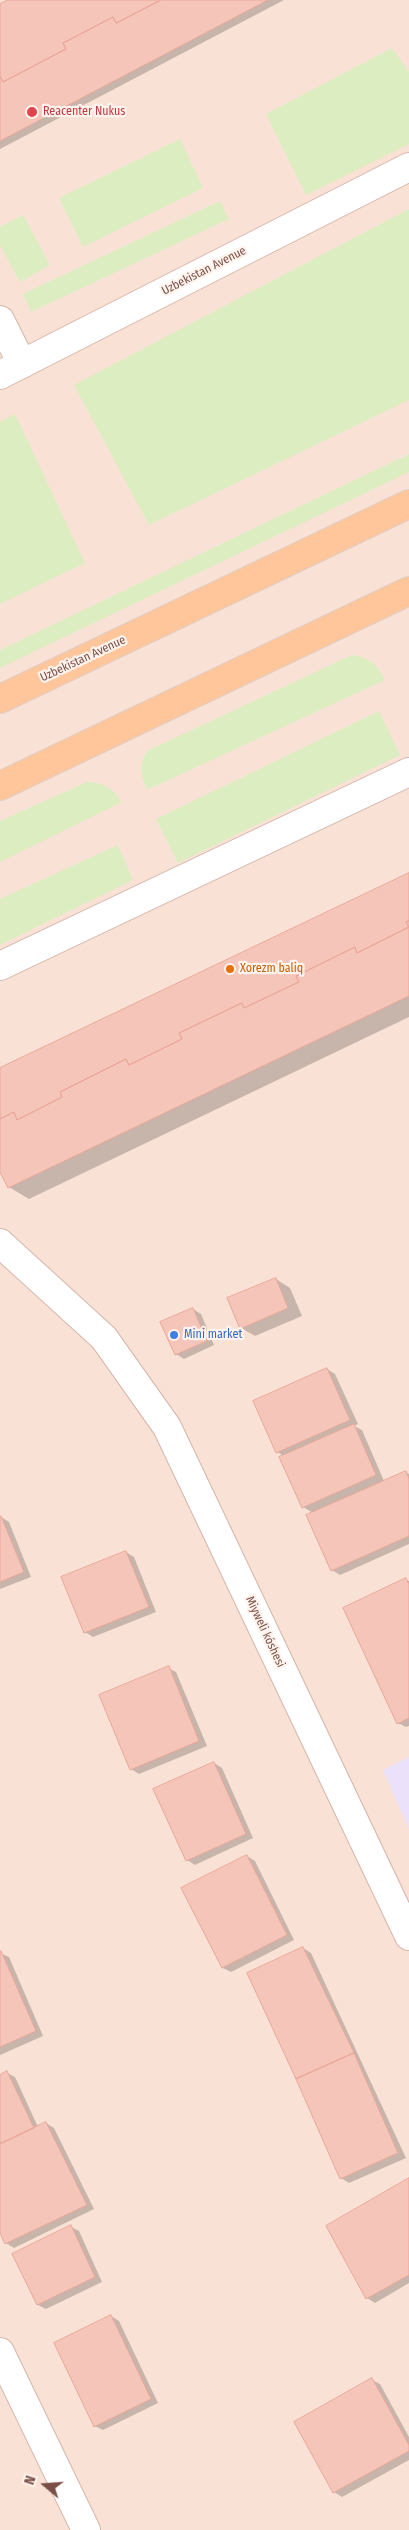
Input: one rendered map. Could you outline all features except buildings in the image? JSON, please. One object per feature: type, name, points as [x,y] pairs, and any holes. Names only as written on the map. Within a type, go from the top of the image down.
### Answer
[{"type":"main road","name":"Uzbekistan Avenue","points":[[0,699],[409,504]]},
{"type":"main road","points":[[0,786],[409,591]]},
{"type":"street","name":"Uzbekistan Avenue","points":[[11,370],[409,167]]},
{"type":"street","points":[[0,320],[11,370]]},
{"type":"street","points":[[0,966],[409,772]]},
{"type":"street","name":"Miyweli kóshesi","points":[[0,1243],[104,1338],[167,1427],[409,1936]]},
{"type":"street","points":[[0,2352],[86,2530]]},
{"type":"shaded area","points":[[0,0],[409,0],[409,2530],[0,2530]]},
{"type":"shaded area","points":[[409,1757],[409,1829],[383,1770]]},
{"type":"green space","points":[[392,48],[409,72],[409,144],[306,195],[266,114]]},
{"type":"green space","points":[[180,139],[203,188],[83,247],[59,198]]},
{"type":"green space","points":[[220,201],[229,219],[31,312],[23,294]]},
{"type":"green space","points":[[409,209],[409,400],[149,525],[74,385]]},
{"type":"green space","points":[[23,215],[50,265],[20,282],[0,245],[0,227]]},
{"type":"green space","points":[[15,414],[85,563],[0,604],[0,422]]},
{"type":"green space","points":[[409,454],[409,472],[0,668],[0,650]]},
{"type":"green space","points":[[352,655],[364,658],[372,663],[385,680],[147,790],[141,766],[147,751]]},
{"type":"green space","points":[[379,711],[400,755],[178,863],[156,819]]},
{"type":"green space","points":[[87,782],[108,787],[122,802],[0,862],[0,821]]},
{"type":"green space","points":[[118,845],[133,880],[0,945],[0,899]]},
{"type":"place","name":"Reacenter Nukus","points":[[32,112]]},
{"type":"place","name":"Xorezm baliq","points":[[230,969]]},
{"type":"place","name":"Mini market","points":[[174,1335]]}]
